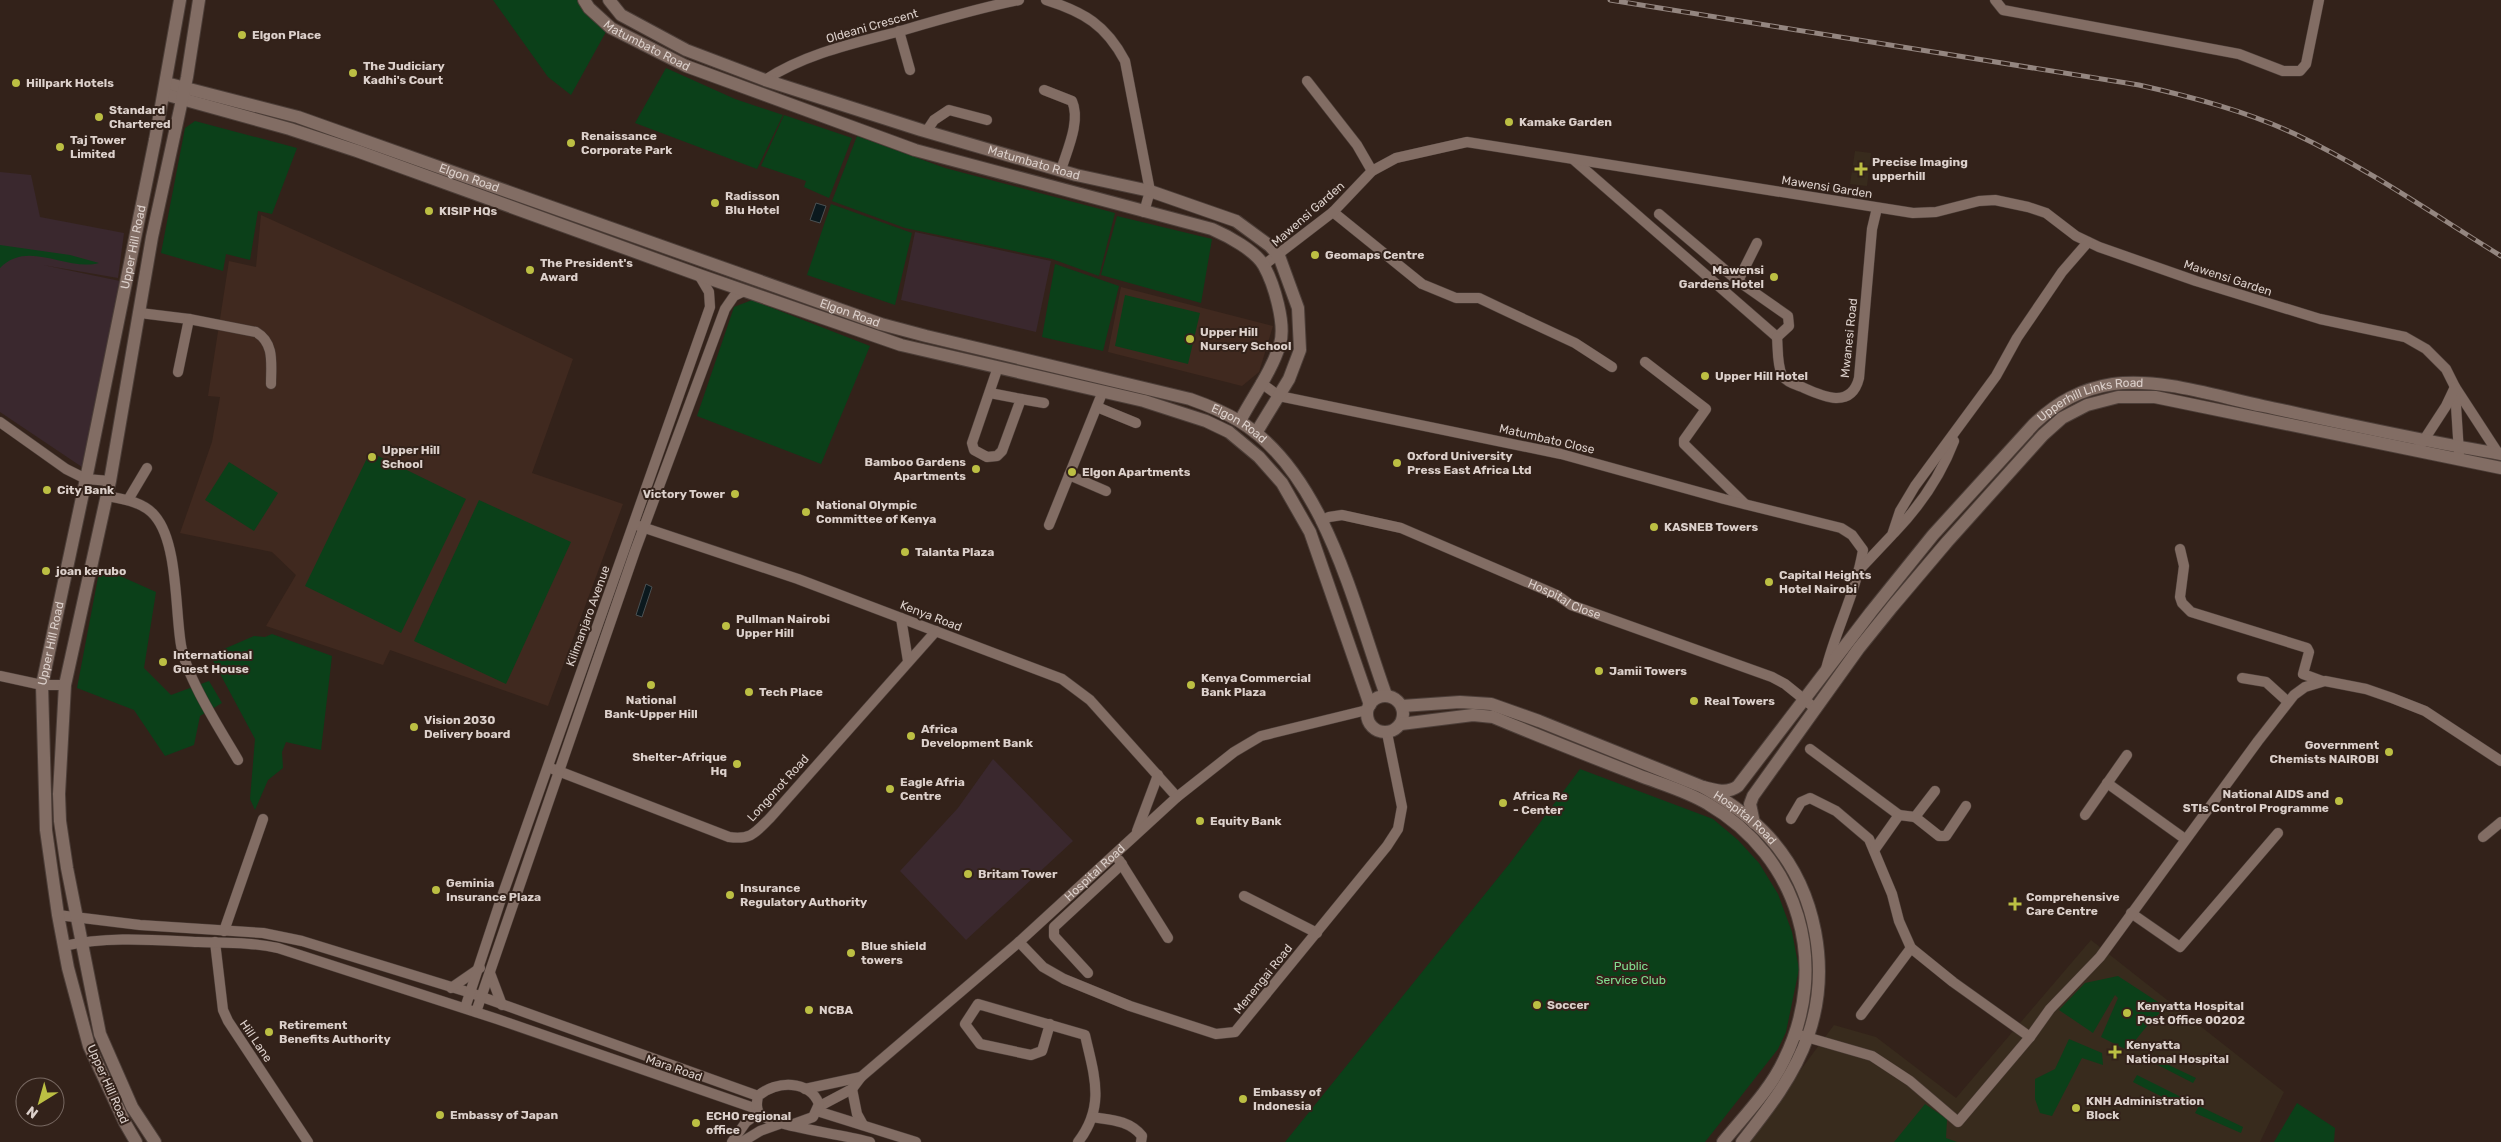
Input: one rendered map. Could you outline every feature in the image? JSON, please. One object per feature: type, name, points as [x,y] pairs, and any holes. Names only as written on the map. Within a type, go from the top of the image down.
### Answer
[{"type":"street","name":"Upper Hill Road","points":[[136,1142],[125,1123],[89,1046],[64,946],[46,830],[42,685],[155,140],[180,0]]},
{"type":"street","name":"Upper Hill Road","points":[[155,1142],[132,1107],[100,1034],[81,942],[60,821],[59,794],[65,685],[110,481],[152,237],[183,94],[199,0]]},
{"type":"street","name":"Matumbato Road","points":[[584,0],[589,8],[611,28],[686,66],[915,150],[1222,233],[1243,246],[1264,265],[1279,307],[1282,324],[1281,342],[1261,384],[1240,421]]},
{"type":"street","name":"Matumbato Road","points":[[609,0],[621,15],[686,50],[765,80],[923,131],[1056,169],[1150,191],[1236,221],[1270,246],[1279,256],[1298,308],[1300,350],[1289,379],[1256,433]]},
{"type":"street","name":"Oldeani Crescent","points":[[765,80],[782,69],[816,54],[986,6],[1019,0]]},
{"type":"street","points":[[1046,0],[1065,6],[1093,19],[1117,46],[1124,60],[1150,191],[1144,212]]},
{"type":"street","points":[[1995,0],[2003,10],[2239,54],[2290,72],[2300,71],[2306,64],[2319,0]]},
{"type":"street","points":[[611,28],[621,15]]},
{"type":"street","points":[[899,31],[910,70]]},
{"type":"street","points":[[1307,81],[1358,145],[1372,171]]},
{"type":"street","name":"Elgon Road","points":[[165,89],[357,151],[744,291],[900,344],[1103,391],[1181,412],[1228,432],[1259,458],[1282,483],[1308,527],[1319,553],[1368,707]]},
{"type":"street","points":[[1044,90],[1072,101],[1075,108],[1075,121],[1056,169],[1047,186]]},
{"type":"street","name":"Elgon Road","points":[[183,94],[307,120],[881,324],[1190,399],[1240,421],[1272,448],[1294,474],[1312,502],[1349,590],[1386,696]]},
{"type":"street","points":[[915,150],[923,131],[934,120],[949,110],[988,120]]},
{"type":"street","name":"Mawensi Garden","points":[[1264,265],[1279,256],[1318,222],[1334,212],[1372,171],[1396,158],[1467,142],[1528,150],[1574,160],[1913,213],[1936,212],[1979,201],[1995,200],[2046,213],[2076,236],[2088,242],[2196,281],[2284,309],[2405,337],[2426,349],[2446,369],[2454,387],[2500,454]]},
{"type":"street","points":[[970,165],[976,146]]},
{"type":"street","points":[[1574,160],[1777,337],[1789,326],[1788,316],[1738,281],[1660,214]]},
{"type":"street","points":[[1179,221],[1183,202]]},
{"type":"street","name":"Mwanesi Road","points":[[1777,337],[1781,372],[1787,380],[1833,399],[1842,398],[1855,388],[1859,378],[1872,229],[1877,208]]},
{"type":"street","points":[[1334,212],[1422,284],[1456,298],[1479,298],[1575,343],[1612,367]]},
{"type":"street","points":[[1825,670],[1859,570],[1892,535],[1900,511],[1915,486],[1996,376],[2017,338],[2062,272],[2088,242]]},
{"type":"street","points":[[1738,281],[1757,244]]},
{"type":"street","name":"Kilimanjaro Avenue","points":[[465,1008],[490,973],[710,307],[709,292],[699,275]]},
{"type":"street","name":"Kilimanjaro Avenue","points":[[476,1012],[476,995],[480,968],[501,899],[548,767],[639,526],[725,309],[728,302],[744,291]]},
{"type":"street","points":[[140,313],[248,329],[262,336],[271,348],[271,384]]},
{"type":"street","points":[[178,372],[189,319]]},
{"type":"street","points":[[1645,362],[1706,409],[1684,440],[1684,444],[1745,505]]},
{"type":"street","points":[[998,367],[972,442],[974,450],[986,457],[997,456],[1002,451],[1020,399]]},
{"type":"street","name":"Matumbato Close","points":[[1261,384],[1279,396],[1561,454],[1745,505],[1828,524],[1852,535],[1862,550],[1859,570]]},
{"type":"street","name":"Upperhill Links Road","points":[[1804,699],[1933,535],[2034,424],[2069,396],[2115,384],[2162,385],[2420,446],[2458,461],[2501,468]]},
{"type":"street","points":[[2454,387],[2460,446],[2458,461]]},
{"type":"street","points":[[2420,446],[2446,406],[2454,387]]},
{"type":"street","points":[[1050,525],[1103,391]]},
{"type":"street","points":[[990,394],[1044,403]]},
{"type":"street","name":"Upperhill Links Road","points":[[1816,709],[1859,648],[1892,607],[2015,465],[2062,418],[2087,405],[2118,397],[2155,397],[2420,446],[2460,446],[2500,454]]},
{"type":"street","points":[[1097,407],[1136,423]]},
{"type":"street","points":[[0,422],[66,469],[86,479],[110,481]]},
{"type":"street","points":[[128,500],[147,468]]},
{"type":"street","points":[[1070,476],[1106,490]]},
{"type":"street","points":[[107,496],[128,500],[149,510],[156,516],[170,552],[181,645],[194,679],[238,760]]},
{"type":"street","name":"Hospital Close","points":[[1321,521],[1342,515],[1401,528],[1557,595],[1571,605],[1772,677],[1816,709]]},
{"type":"street","name":"Kenya Road","points":[[639,526],[798,579],[1062,679],[1090,700],[1177,797]]},
{"type":"street","points":[[2180,549],[2184,566],[2180,597],[2185,607],[2203,616],[2254,630],[2307,648],[2309,652],[2302,674],[2325,681],[2366,689],[2425,711],[2501,761]]},
{"type":"street","points":[[68,563],[91,567]]},
{"type":"street","points":[[901,618],[908,661]]},
{"type":"street","name":"Longonot Road","points":[[548,767],[729,838],[743,839],[752,836],[936,631]]},
{"type":"street","points":[[0,676],[42,685],[65,685]]},
{"type":"street","points":[[2242,678],[2266,682],[2288,702]]},
{"type":"street","points":[[1802,1036],[1859,1051],[1881,1061],[1938,1103],[1958,1122],[2030,1037],[2050,1010],[2100,957],[2185,839],[2288,702],[2305,687],[2325,681]]},
{"type":"street","points":[[1386,696],[1394,698],[1402,706],[1404,712],[1401,724],[1395,730],[1381,732],[1371,726],[1368,721],[1368,707],[1378,698],[1386,696]]},
{"type":"street","points":[[1703,787],[1720,791],[1731,790],[1738,786],[1804,699]]},
{"type":"street","name":"Hospital Road","points":[[1402,706],[1460,702],[1491,704],[1539,721],[1703,787],[1724,799],[1770,837],[1790,866],[1815,926],[1820,969],[1819,994],[1802,1036],[1790,1075],[1742,1142]]},
{"type":"street","name":"Hospital Road","points":[[852,1089],[860,1077],[1019,942],[1135,834],[1177,797],[1234,752],[1261,736],[1368,707]]},
{"type":"street","points":[[1754,824],[1750,804],[1753,796],[1816,709]]},
{"type":"street","name":"Hospital Road","points":[[1401,724],[1473,715],[1493,717],[1706,803],[1728,816],[1763,849],[1776,866],[1791,895],[1805,949],[1806,984],[1802,1036],[1771,1081],[1724,1142]]},
{"type":"street","name":"Menengai Road","points":[[1019,942],[1043,967],[1064,979],[1130,1006],[1222,1035],[1235,1032],[1387,846],[1398,829],[1402,807],[1387,732]]},
{"type":"street","points":[[1810,749],[1899,815],[1915,817],[1939,836],[1946,836],[1966,806]]},
{"type":"street","points":[[2085,815],[2127,755]]},
{"type":"street","points":[[1135,834],[1158,775]]},
{"type":"street","points":[[2108,783],[2185,839]]},
{"type":"street","points":[[1915,817],[1935,791]]},
{"type":"street","points":[[1791,819],[1805,798],[1818,800],[1865,833],[1875,849],[1899,921],[1911,948],[1947,978],[2030,1037]]},
{"type":"street","points":[[1875,849],[1899,815]]},
{"type":"street","points":[[224,931],[263,819]]},
{"type":"street","points":[[2483,837],[2501,822]]},
{"type":"street","points":[[2131,913],[2180,947],[2278,833]]},
{"type":"street","points":[[1114,853],[1168,938]]},
{"type":"street","points":[[1088,973],[1054,936],[1054,927],[1122,864]]},
{"type":"street","points":[[1244,896],[1317,933]]},
{"type":"street","name":"Mara Road","points":[[58,915],[77,919],[263,933],[293,938],[476,995],[758,1096]]},
{"type":"street","name":"Mara Road","points":[[64,946],[81,942],[120,940],[215,942],[262,944],[295,952],[465,1008],[758,1111],[770,1121],[778,1124],[844,1134],[870,1142]]},
{"type":"street","name":"Hill Lane","points":[[215,942],[223,1010],[228,1021],[308,1142]]},
{"type":"street","points":[[1861,1015],[1911,948]]},
{"type":"street","points":[[451,988],[480,968]]},
{"type":"street","points":[[490,973],[502,1005]]},
{"type":"street","points":[[1050,1024],[1042,1051],[1031,1055],[980,1044],[966,1024],[978,1004],[1050,1024],[1086,1035],[1097,1089],[1091,1123],[1078,1142]]},
{"type":"street","points":[[583,1049],[587,1036]]},
{"type":"street","points":[[805,1089],[860,1077]]},
{"type":"street","points":[[732,1142],[746,1122],[758,1111],[758,1096],[774,1086],[787,1084],[805,1089],[816,1096],[817,1109],[916,1142]]},
{"type":"street","points":[[852,1089],[857,1114],[863,1125]]},
{"type":"street","name":"Mara Road","points":[[791,1125],[813,1116],[817,1109],[852,1089]]},
{"type":"street","points":[[1092,1117],[1123,1122],[1135,1127],[1142,1136],[1141,1142]]},
{"type":"street","points":[[742,1142],[760,1131],[778,1124]]},
{"type":"shaded area","name":"Precise Imaging upperhill","points":[[1855,151],[1871,153],[1867,186],[1850,184]]},
{"type":"shaded area","points":[[0,172],[31,175],[40,217],[124,233],[118,278],[43,265],[120,281],[85,469],[0,412]]},
{"type":"shaded area","points":[[816,203],[826,206],[820,223],[810,220]]},
{"type":"shaded area","name":"Upper Hill School","points":[[261,215],[460,305],[573,359],[532,473],[623,504],[548,706],[390,650],[383,665],[266,626],[296,575],[272,552],[180,533],[212,442],[220,397],[208,396],[229,261],[256,267]]},
{"type":"shaded area","points":[[915,232],[1051,261],[1036,332],[901,300]]},
{"type":"shaded area","name":"Upper Hill Nursery School","points":[[1121,287],[1273,326],[1259,372],[1242,386],[1108,352]]},
{"type":"shaded area","points":[[646,584],[652,587],[642,617],[636,615]]},
{"type":"shaded area","points":[[993,759],[1073,841],[966,940],[900,871],[958,808]]},
{"type":"shaded area","name":"Kenyatta National Hospital","points":[[2091,940],[2284,1092],[2260,1142],[1747,1142],[1834,1025],[1876,1037],[1956,1098]]},
{"type":"green space","points":[[493,0],[579,0],[607,30],[571,95],[548,77]]},
{"type":"green space","points":[[666,68],[735,99],[783,115],[757,169],[635,123]]},
{"type":"green space","points":[[784,115],[852,138],[829,198],[804,187],[806,181],[761,166]]},
{"type":"green space","points":[[195,121],[297,148],[272,214],[258,211],[250,260],[226,254],[223,271],[161,253],[185,128]]},
{"type":"green space","points":[[857,136],[945,168],[1115,213],[1099,276],[1052,259],[905,228],[832,201]]},
{"type":"green space","points":[[831,204],[912,233],[895,305],[807,275]]},
{"type":"green space","points":[[1117,216],[1212,239],[1201,303],[1101,275]]},
{"type":"green space","points":[[0,245],[70,255],[99,263],[87,265],[74,264],[48,258],[23,256],[11,260],[0,268]]},
{"type":"green space","points":[[1055,264],[1119,286],[1103,351],[1042,337]]},
{"type":"green space","points":[[1125,295],[1200,313],[1188,364],[1115,346]]},
{"type":"green space","points":[[752,300],[870,346],[821,464],[697,416],[734,307]]},
{"type":"green space","points":[[370,452],[466,499],[401,633],[305,586]]},
{"type":"green space","points":[[229,462],[278,493],[254,531],[205,500]]},
{"type":"green space","points":[[479,500],[571,542],[506,684],[414,641]]},
{"type":"green space","points":[[100,567],[156,592],[144,668],[171,695],[209,681],[222,703],[200,716],[194,745],[165,756],[134,710],[77,688]]},
{"type":"green space","points":[[272,634],[332,656],[321,750],[286,742],[282,752],[283,768],[268,780],[255,810],[250,799],[255,739],[210,655],[254,636],[265,637]]},
{"type":"green space","name":"Public Service Club","points":[[1580,769],[1713,819],[1738,840],[1759,863],[1778,894],[1792,932],[1799,969],[1786,1032],[1778,1049],[1705,1142],[1285,1142],[1510,863]]},
{"type":"green space","points":[[2118,976],[2167,1008],[2150,1022],[2127,1050],[2101,1037],[2118,998],[2115,995],[2093,1033],[2059,1010],[2085,983]]},
{"type":"green space","points":[[2069,1039],[2102,1053],[2103,1065],[2082,1058],[2052,1116],[2040,1113],[2035,1099],[2035,1079],[2055,1069]]},
{"type":"green space","points":[[2154,1058],[2196,1078],[2193,1083],[2152,1062]]},
{"type":"green space","points":[[2137,1075],[2185,1099],[2182,1107],[2133,1082]]},
{"type":"green space","points":[[2297,1103],[2335,1128],[2334,1142],[2274,1142]]},
{"type":"green space","points":[[1925,1104],[1947,1119],[1946,1138],[1957,1142],[1894,1142]]},
{"type":"green space","points":[[2199,1106],[2243,1127],[2241,1133],[2195,1113]]},
{"type":"railway","points":[[1610,0],[2139,85],[2218,105],[2257,118],[2322,147],[2400,192],[2501,256]]},
{"type":"place","name":"Elgon Place","points":[[242,35]]},
{"type":"place","name":"The Judiciary Kadhi's Court","points":[[353,73]]},
{"type":"place","name":"Hillpark Hotels","points":[[16,83]]},
{"type":"place","name":"Standard Chartered","points":[[99,117]]},
{"type":"place","name":"Kamake Garden","points":[[1509,122]]},
{"type":"place","name":"Renaissance Corporate Park","points":[[571,143]]},
{"type":"place","name":"Taj Tower Limited","points":[[60,147]]},
{"type":"place","name":"Precise Imaging upperhill","points":[[1861,169]]},
{"type":"place","name":"Radisson Blu Hotel","points":[[715,203]]},
{"type":"place","name":"KISIP HQs","points":[[429,211]]},
{"type":"place","name":"Geomaps Centre","points":[[1315,255]]},
{"type":"place","name":"The President's Award","points":[[530,270]]},
{"type":"place","name":"Mawensi Gardens Hotel","points":[[1774,277]]},
{"type":"place","name":"Upper Hill Nursery School","points":[[1190,339]]},
{"type":"place","name":"Upper Hill Hotel","points":[[1705,376]]},
{"type":"place","name":"Upper Hill School","points":[[372,457]]},
{"type":"place","name":"Oxford University Press East Africa Ltd","points":[[1397,463]]},
{"type":"place","name":"Bamboo Gardens Apartments","points":[[976,469]]},
{"type":"place","name":"Elgon Apartments","points":[[1072,472]]},
{"type":"place","name":"City Bank","points":[[47,490]]},
{"type":"place","name":"Victory Tower","points":[[735,494]]},
{"type":"place","name":"National Olympic Committee of Kenya","points":[[806,512]]},
{"type":"place","name":"KASNEB Towers","points":[[1654,527]]},
{"type":"place","name":"Talanta Plaza","points":[[905,552]]},
{"type":"place","name":"joan kerubo","points":[[46,571]]},
{"type":"place","name":"Capital Heights Hotel Nairobi","points":[[1769,582]]},
{"type":"place","name":"Pullman Nairobi Upper Hill","points":[[726,626]]},
{"type":"place","name":"International Guest House","points":[[163,662]]},
{"type":"place","name":"Jamii Towers","points":[[1599,671]]},
{"type":"place","name":"National Bank-Upper Hill","points":[[651,685]]},
{"type":"place","name":"Kenya Commercial Bank Plaza","points":[[1191,685]]},
{"type":"place","name":"Tech Place","points":[[749,692]]},
{"type":"place","name":"Real Towers","points":[[1694,701]]},
{"type":"place","name":"Vision 2030 Delivery board","points":[[414,727]]},
{"type":"place","name":"Africa Development Bank","points":[[911,736]]},
{"type":"place","name":"Government Chemists NAIROBI","points":[[2389,752]]},
{"type":"place","name":"Shelter-Afrique Hq","points":[[737,764]]},
{"type":"place","name":"Eagle Afria Centre","points":[[890,789]]},
{"type":"place","name":"National AIDS and STIs Control Programme","points":[[2339,801]]},
{"type":"place","name":"Africa Re - Center","points":[[1503,803]]},
{"type":"place","name":"Equity Bank","points":[[1200,821]]},
{"type":"place","name":"Britam Tower","points":[[968,874]]},
{"type":"place","name":"Geminia Insurance Plaza","points":[[436,890]]},
{"type":"place","name":"Insurance Regulatory Authority","points":[[730,895]]},
{"type":"place","name":"Comprehensive Care Centre","points":[[2015,904]]},
{"type":"place","name":"Blue shield towers","points":[[851,953]]},
{"type":"place","name":"Soccer","points":[[1537,1005]]},
{"type":"place","name":"NCBA","points":[[809,1010]]},
{"type":"place","name":"Kenyatta Hospital Post Office 00202","points":[[2127,1013]]},
{"type":"place","name":"Retirement Benefits Authority","points":[[269,1032]]},
{"type":"place","name":"Kenyatta National Hospital","points":[[2115,1052]]},
{"type":"place","name":"Embassy of Indonesia","points":[[1243,1099]]},
{"type":"place","name":"KNH Administration Block","points":[[2076,1108]]},
{"type":"place","name":"Embassy of Japan","points":[[440,1115]]},
{"type":"place","name":"ECHO regional office","points":[[696,1123]]}]
